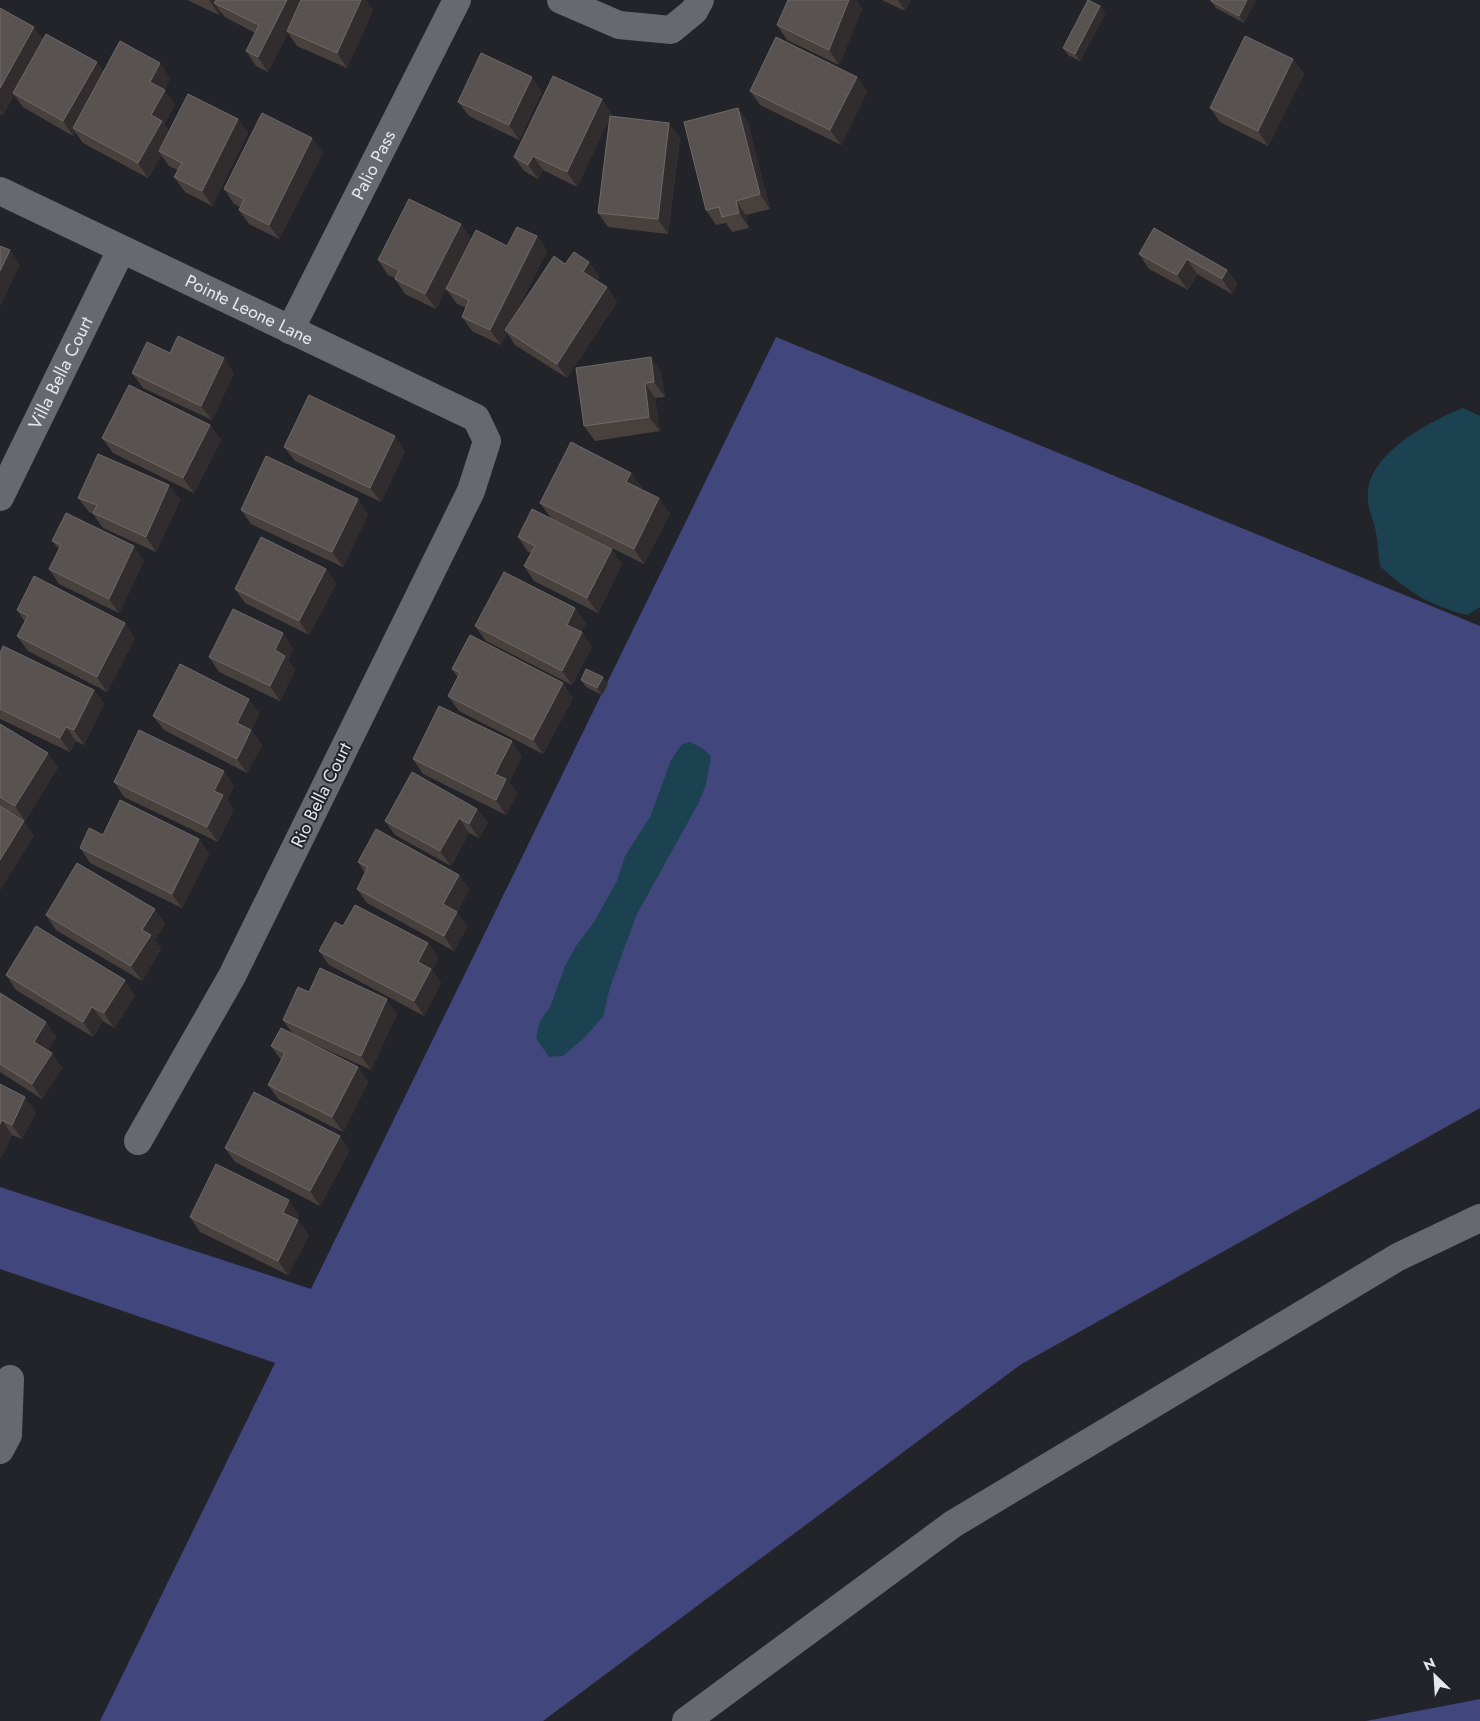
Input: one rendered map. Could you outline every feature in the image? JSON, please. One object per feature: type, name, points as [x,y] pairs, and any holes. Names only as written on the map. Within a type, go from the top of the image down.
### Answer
[{"type":"street","name":"Palio Pass","points":[[290,330],[457,0]]},
{"type":"street","points":[[561,0],[619,25],[671,30],[694,11],[700,0]]},
{"type":"street","name":"Pointe Leone Lane","points":[[0,191],[476,418],[487,441]]},
{"type":"street","name":"Villa Bella Court","points":[[0,497],[121,250]]},
{"type":"street","name":"Rio Bella Court","points":[[138,1141],[232,976],[471,491],[487,441]]},
{"type":"street","points":[[686,1721],[953,1524],[1398,1258],[1480,1218]]},
{"type":"street","points":[[0,1450],[8,1435],[10,1379]]},
{"type":"shaded area","points":[[776,337],[1480,626],[1480,1108],[1020,1365],[543,1721],[100,1721],[275,1363],[0,1269],[0,1187],[311,1289]]},
{"type":"shaded area","points":[[1463,408],[1480,416],[1480,607],[1467,615],[1420,597],[1380,566],[1376,532],[1368,497],[1372,477],[1380,463],[1391,451],[1419,430]]},
{"type":"shaded area","points":[[690,742],[702,748],[711,756],[706,785],[698,804],[637,914],[610,987],[603,1017],[583,1039],[563,1056],[549,1057],[536,1038],[540,1021],[550,1007],[565,966],[576,946],[594,922],[617,881],[625,856],[650,817],[671,760],[682,744]]},
{"type":"shaded area","points":[[1480,1699],[1480,1721],[1366,1721]]},
{"type":"building","points":[[216,0],[287,0],[258,57],[246,51],[259,25],[214,3]]},
{"type":"building","points":[[301,0],[361,0],[337,53],[287,31]]},
{"type":"building","points":[[788,0],[849,0],[829,50],[777,25]]},
{"type":"building","points":[[1088,0],[1100,6],[1075,54],[1063,48]]},
{"type":"building","points":[[1211,0],[1247,0],[1239,16]]},
{"type":"building","points":[[0,8],[34,27],[0,88]]},
{"type":"building","points":[[46,34],[97,62],[63,121],[13,93]]},
{"type":"building","points":[[1245,36],[1293,59],[1258,131],[1210,108]]},
{"type":"building","points":[[776,37],[857,77],[830,130],[750,91]]},
{"type":"building","points":[[120,41],[160,63],[150,82],[165,90],[151,115],[162,121],[138,163],[73,128]]},
{"type":"building","points":[[481,53],[532,77],[509,125],[458,102]]},
{"type":"building","points":[[553,76],[602,99],[567,172],[533,156],[528,165],[514,157]]},
{"type":"building","points":[[188,94],[238,119],[202,191],[174,177],[182,163],[159,151]]},
{"type":"building","points":[[738,108],[760,194],[736,201],[739,213],[722,217],[719,207],[706,210],[684,122]]},
{"type":"building","points":[[262,113],[312,138],[269,225],[239,210],[244,199],[224,189]]},
{"type":"building","points":[[610,116],[669,123],[658,219],[598,213]]},
{"type":"building","points":[[409,199],[461,224],[425,294],[395,279],[399,270],[378,260]]},
{"type":"building","points":[[517,227],[537,236],[490,330],[462,317],[469,300],[446,289],[476,230],[507,246]]},
{"type":"building","points":[[1154,228],[1227,270],[1222,279],[1187,259],[1177,275],[1139,254]]},
{"type":"building","points":[[0,246],[10,250],[0,271]]},
{"type":"building","points":[[574,252],[589,262],[583,272],[607,287],[557,364],[505,330],[554,256],[565,264]]},
{"type":"building","points":[[178,336],[224,358],[201,406],[132,373],[147,342],[170,353]]},
{"type":"building","points":[[651,357],[654,382],[645,383],[649,417],[584,426],[576,368]]},
{"type":"building","points":[[129,385],[210,425],[183,478],[102,438]]},
{"type":"building","points":[[309,395],[395,436],[370,488],[284,447]]},
{"type":"building","points":[[571,442],[631,473],[626,482],[659,498],[634,549],[540,503]]},
{"type":"building","points":[[98,454],[169,485],[146,537],[93,513],[97,505],[78,498]]},
{"type":"building","points":[[266,456],[358,499],[332,552],[241,510]]},
{"type":"building","points":[[532,509],[612,549],[587,598],[524,566],[535,546],[518,537]]},
{"type":"building","points":[[66,513],[134,546],[109,599],[49,569],[61,545],[52,541]]},
{"type":"building","points":[[261,537],[326,569],[299,621],[235,589]]},
{"type":"building","points":[[504,572],[575,608],[567,625],[582,632],[562,671],[475,626]]},
{"type":"building","points":[[34,576],[125,623],[97,677],[17,636],[28,616],[17,610]]},
{"type":"building","points":[[233,609],[283,633],[275,650],[285,656],[270,686],[209,657]]},
{"type":"building","points":[[470,635],[563,683],[533,740],[448,696],[460,673],[452,669]]},
{"type":"building","points":[[3,646],[94,690],[74,730],[66,727],[60,738],[0,709],[0,653]]},
{"type":"building","points":[[180,664],[249,699],[237,723],[251,730],[237,759],[153,716]]},
{"type":"building","points":[[586,669],[603,677],[597,688],[581,680]]},
{"type":"building","points":[[439,706],[512,741],[495,774],[506,779],[496,800],[413,759]]},
{"type":"building","points":[[0,724],[48,753],[15,806],[0,797]]},
{"type":"building","points":[[139,730],[224,771],[214,791],[223,795],[207,827],[114,782]]},
{"type":"building","points":[[412,772],[477,809],[469,824],[459,818],[440,851],[385,821]]},
{"type":"building","points":[[120,800],[199,839],[172,894],[80,848],[89,828],[103,835]]},
{"type":"building","points":[[0,806],[24,821],[0,860]]},
{"type":"building","points":[[376,829],[459,875],[443,904],[457,912],[444,936],[357,889],[368,867],[358,862]]},
{"type":"building","points":[[77,863],[155,909],[142,930],[151,935],[131,966],[46,915]]},
{"type":"building","points":[[355,905],[428,943],[418,962],[431,969],[414,1001],[319,951],[335,922],[343,926]]},
{"type":"building","points":[[36,926],[125,980],[104,1013],[92,1007],[83,1022],[6,975]]},
{"type":"building","points":[[320,968],[387,999],[361,1056],[283,1020],[298,987],[309,992]]},
{"type":"building","points":[[0,993],[46,1022],[34,1042],[52,1053],[32,1084],[0,1064]]},
{"type":"building","points":[[281,1028],[358,1067],[332,1117],[268,1085],[285,1053],[271,1046]]},
{"type":"building","points":[[0,1084],[25,1097],[12,1125],[2,1120],[0,1124]]},
{"type":"building","points":[[254,1092],[340,1136],[310,1191],[225,1148]]},
{"type":"building","points":[[216,1164],[289,1200],[283,1213],[298,1220],[278,1261],[190,1217]]}]
